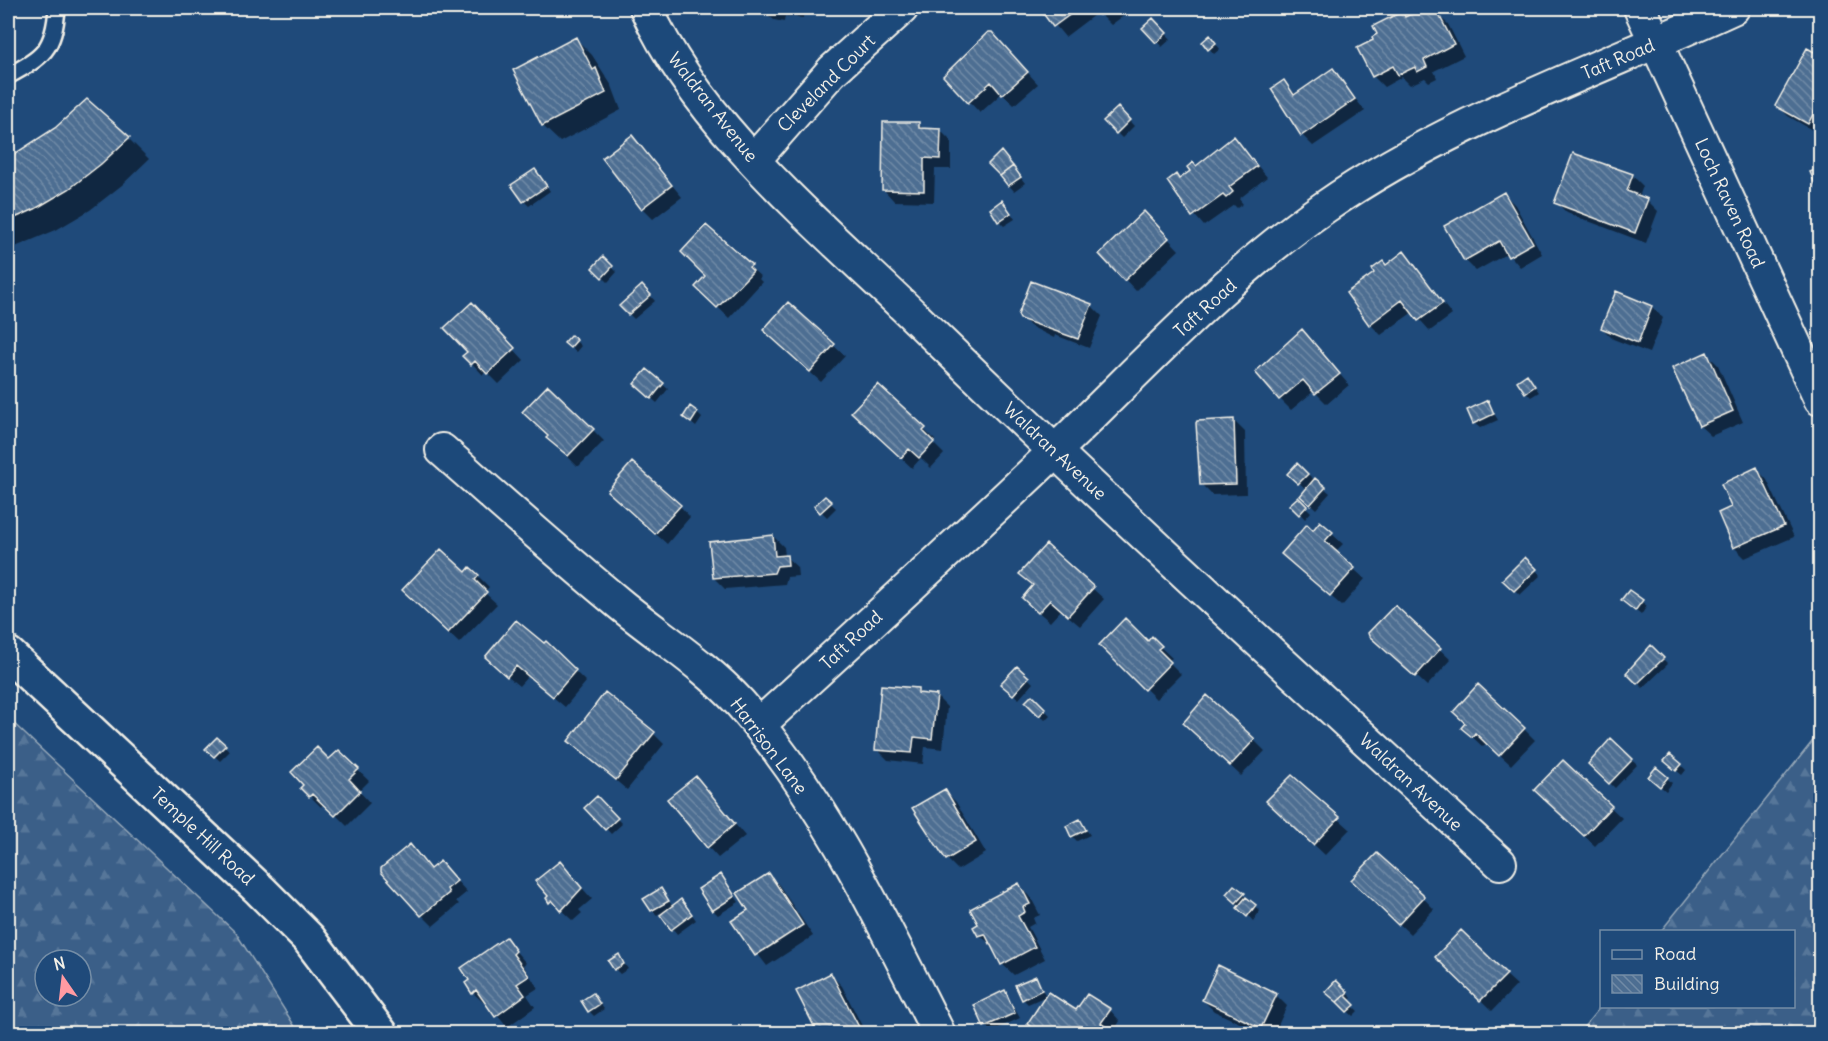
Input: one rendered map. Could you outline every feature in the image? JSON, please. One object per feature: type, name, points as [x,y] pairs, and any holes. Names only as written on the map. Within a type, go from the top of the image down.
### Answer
[{"type":"main road","name":"Temple Hill Road","points":[[8,654],[235,866],[309,939],[381,1034]]},
{"type":"street","name":"Waldran Avenue","points":[[646,8],[674,59],[704,101],[754,160],[1054,452],[1500,863]]},
{"type":"street","name":"Cleveland Court","points":[[754,160],[832,71],[902,8]]},
{"type":"street","name":"Loch Raven Road","points":[[1640,8],[1821,399]]},
{"type":"street","name":"Taft Road","points":[[759,725],[1054,452],[1186,324],[1275,244],[1324,207],[1385,168],[1455,132],[1733,8]]},
{"type":"street","name":"Harrison Lane","points":[[442,450],[607,593],[711,676],[759,725],[848,860],[939,1034]]},
{"type":"lane","points":[[8,76],[40,58],[55,31],[57,8]]},
{"type":"green space","points":[[8,718],[236,933],[299,1033],[8,1033]]},
{"type":"green space","points":[[1820,732],[1820,1033],[1579,1033],[1600,1007],[1795,1008],[1795,930],[1662,930]]},
{"type":"building","points":[[762,8],[775,8],[774,12],[761,10]]},
{"type":"building","points":[[1039,8],[1079,8],[1053,27]]},
{"type":"building","points":[[1093,8],[1109,8],[1099,15]]},
{"type":"building","points":[[1424,8],[1430,8],[1433,13],[1437,11],[1454,44],[1424,60],[1427,67],[1417,72],[1415,67],[1398,75],[1393,66],[1372,77],[1357,48],[1373,40],[1372,37],[1377,34],[1373,26],[1403,11],[1405,17]]},
{"type":"building","points":[[1153,18],[1167,33],[1156,43],[1142,28]]},
{"type":"building","points":[[988,32],[992,32],[1028,72],[1002,95],[991,82],[968,103],[943,76]]},
{"type":"building","points":[[1210,35],[1216,43],[1208,50],[1202,42]]},
{"type":"building","points":[[576,37],[593,70],[596,68],[606,93],[542,126],[513,70]]},
{"type":"building","points":[[1807,48],[1820,55],[1820,101],[1808,124],[1775,106]]},
{"type":"building","points":[[1333,68],[1355,99],[1301,136],[1271,89],[1284,80],[1294,95]]},
{"type":"building","points":[[87,99],[130,137],[69,189],[35,209],[8,221],[8,153],[10,157],[55,128]]},
{"type":"building","points":[[1118,107],[1130,120],[1116,134],[1103,121]]},
{"type":"building","points":[[883,122],[919,122],[919,128],[941,129],[940,159],[924,158],[924,191],[882,190]]},
{"type":"building","points":[[632,135],[672,185],[641,209],[602,158]]},
{"type":"building","points":[[1234,136],[1257,166],[1229,187],[1233,192],[1226,198],[1223,195],[1192,217],[1167,181],[1176,174],[1179,179],[1190,171],[1187,167],[1193,162],[1196,166]]},
{"type":"building","points":[[1001,151],[1013,166],[1000,176],[988,164]]},
{"type":"building","points":[[1573,153],[1633,174],[1627,191],[1648,199],[1635,233],[1554,203]]},
{"type":"building","points":[[1013,166],[1021,177],[1008,186],[1000,176]]},
{"type":"building","points":[[1820,168],[1820,195],[1810,172]]},
{"type":"building","points":[[535,169],[547,186],[523,202],[511,185]]},
{"type":"building","points":[[1504,192],[1533,243],[1508,257],[1499,241],[1464,261],[1444,226]]},
{"type":"building","points":[[1002,200],[1011,213],[998,222],[990,209]]},
{"type":"building","points":[[1144,211],[1169,238],[1124,281],[1099,254]]},
{"type":"building","points":[[706,225],[752,265],[749,267],[753,271],[717,308],[695,287],[705,276],[681,252]]},
{"type":"building","points":[[1404,251],[1443,303],[1418,321],[1402,300],[1369,325],[1346,293],[1374,273],[1372,269],[1383,261],[1386,265]]},
{"type":"building","points":[[603,256],[613,266],[602,278],[592,268]]},
{"type":"building","points":[[1031,281],[1092,304],[1078,339],[1020,319],[1018,315]]},
{"type":"building","points":[[642,285],[651,295],[628,315],[619,306]]},
{"type":"building","points":[[1616,291],[1652,306],[1638,343],[1601,328]]},
{"type":"building","points":[[472,302],[515,348],[487,374],[475,361],[471,365],[462,356],[467,352],[444,328]]},
{"type":"building","points":[[788,302],[835,344],[810,372],[763,330]]},
{"type":"building","points":[[1302,329],[1340,374],[1315,394],[1303,380],[1279,400],[1255,372]]},
{"type":"building","points":[[571,335],[577,340],[570,348],[564,343]]},
{"type":"building","points":[[1707,352],[1733,411],[1699,426],[1672,368]]},
{"type":"building","points":[[647,369],[664,383],[651,399],[634,384]]},
{"type":"building","points":[[1527,374],[1535,386],[1525,393],[1517,381]]},
{"type":"building","points":[[878,384],[926,428],[923,431],[934,442],[919,458],[909,449],[901,458],[851,412]]},
{"type":"building","points":[[548,385],[594,429],[568,456],[546,438],[548,436],[522,412]]},
{"type":"building","points":[[1488,400],[1494,414],[1473,424],[1467,410]]},
{"type":"building","points":[[690,406],[698,412],[691,423],[683,417]]},
{"type":"building","points":[[1234,419],[1236,484],[1200,485],[1197,421]]},
{"type":"building","points":[[632,462],[681,505],[655,534],[607,491]]},
{"type":"building","points":[[1297,463],[1308,474],[1298,484],[1287,474]]},
{"type":"building","points":[[1757,467],[1784,526],[1733,548],[1718,513],[1731,507],[1721,484]]},
{"type":"building","points":[[1315,478],[1326,487],[1310,505],[1300,496]]},
{"type":"building","points":[[825,496],[832,502],[820,513],[814,506]]},
{"type":"building","points":[[1298,497],[1307,506],[1299,515],[1289,505]]},
{"type":"building","points":[[1320,521],[1333,532],[1325,541],[1355,568],[1330,596],[1281,554],[1307,524],[1313,530]]},
{"type":"building","points":[[773,535],[775,556],[787,555],[788,565],[777,566],[774,573],[713,578],[709,542]]},
{"type":"building","points":[[1046,544],[1094,587],[1068,616],[1050,600],[1038,613],[1022,598],[1033,585],[1019,574]]},
{"type":"building","points":[[441,549],[466,572],[470,567],[479,575],[475,580],[487,592],[448,633],[402,590]]},
{"type":"building","points":[[1525,557],[1537,569],[1514,591],[1502,580]]},
{"type":"building","points":[[1629,590],[1643,600],[1635,611],[1621,600]]},
{"type":"building","points":[[1395,605],[1441,648],[1415,677],[1368,633]]},
{"type":"building","points":[[1125,618],[1148,641],[1152,636],[1162,646],[1158,649],[1171,662],[1144,690],[1099,645]]},
{"type":"building","points":[[516,620],[544,643],[546,641],[576,670],[553,697],[516,666],[507,677],[485,657]]},
{"type":"building","points":[[1651,645],[1664,658],[1637,684],[1626,673]]},
{"type":"building","points":[[1017,666],[1029,677],[1013,695],[1000,684]]},
{"type":"building","points":[[1478,684],[1525,728],[1499,756],[1475,733],[1472,737],[1461,728],[1465,723],[1453,712]]},
{"type":"building","points":[[881,685],[918,688],[918,693],[937,695],[932,739],[914,737],[912,753],[875,750]]},
{"type":"building","points":[[605,692],[655,732],[616,780],[568,741]]},
{"type":"building","points":[[1032,695],[1046,709],[1039,716],[1025,702]]},
{"type":"building","points":[[1207,695],[1255,739],[1230,766],[1183,723]]},
{"type":"building","points":[[217,737],[226,745],[214,757],[205,749]]},
{"type":"building","points":[[1611,738],[1633,759],[1609,784],[1588,764]]},
{"type":"building","points":[[317,747],[329,759],[339,750],[359,769],[349,779],[360,791],[335,816],[312,794],[309,797],[300,788],[303,785],[291,772]]},
{"type":"building","points":[[1670,754],[1682,764],[1676,771],[1664,761]]},
{"type":"building","points":[[1563,760],[1612,806],[1584,836],[1534,790]]},
{"type":"building","points":[[1656,767],[1668,777],[1660,787],[1648,777]]},
{"type":"building","points":[[1292,775],[1340,817],[1313,845],[1266,801]]},
{"type":"building","points":[[696,776],[735,824],[707,848],[667,799]]},
{"type":"building","points":[[945,789],[976,842],[946,860],[912,808]]},
{"type":"building","points":[[597,796],[618,818],[605,830],[584,808]]},
{"type":"building","points":[[1080,819],[1086,830],[1071,837],[1066,826]]},
{"type":"building","points":[[410,844],[430,869],[440,861],[457,881],[447,889],[449,893],[421,916],[381,872],[381,868]]},
{"type":"building","points":[[1377,853],[1424,897],[1398,925],[1351,880]]},
{"type":"building","points":[[560,861],[582,888],[561,911],[552,900],[549,903],[546,898],[548,896],[535,881]]},
{"type":"building","points":[[769,873],[803,925],[755,956],[731,921],[748,910],[737,893]]},
{"type":"building","points":[[721,874],[735,896],[712,911],[698,889]]},
{"type":"building","points":[[1019,883],[1030,904],[1023,907],[1025,912],[1018,916],[1035,947],[1001,965],[985,934],[978,936],[973,927],[978,924],[970,909]]},
{"type":"building","points":[[1234,885],[1245,893],[1236,903],[1226,894]]},
{"type":"building","points":[[661,888],[669,901],[651,911],[643,899]]},
{"type":"building","points":[[1246,897],[1256,905],[1247,917],[1237,908]]},
{"type":"building","points":[[681,899],[692,914],[671,930],[660,915]]},
{"type":"building","points":[[1461,930],[1507,974],[1480,1001],[1435,957]]},
{"type":"building","points":[[506,937],[516,951],[513,954],[529,976],[517,984],[525,995],[495,1017],[476,990],[472,994],[465,983],[469,980],[461,968]]},
{"type":"building","points":[[619,954],[624,964],[614,970],[608,961]]},
{"type":"building","points":[[1218,965],[1277,994],[1261,1028],[1202,1000]]},
{"type":"building","points":[[831,973],[860,1029],[852,1034],[818,1034],[796,991]]},
{"type":"building","points":[[1036,976],[1042,990],[1022,1000],[1015,985]]},
{"type":"building","points":[[1336,980],[1348,992],[1337,1002],[1325,992]]},
{"type":"building","points":[[1005,990],[1015,1013],[984,1027],[974,1005]]},
{"type":"building","points":[[1048,992],[1076,1010],[1087,994],[1111,1009],[1101,1023],[1106,1027],[1102,1034],[1042,1034],[1027,1024]]},
{"type":"building","points":[[593,993],[600,1004],[588,1012],[581,1001]]},
{"type":"building","points":[[1345,995],[1355,1005],[1347,1012],[1337,1002]]}]
